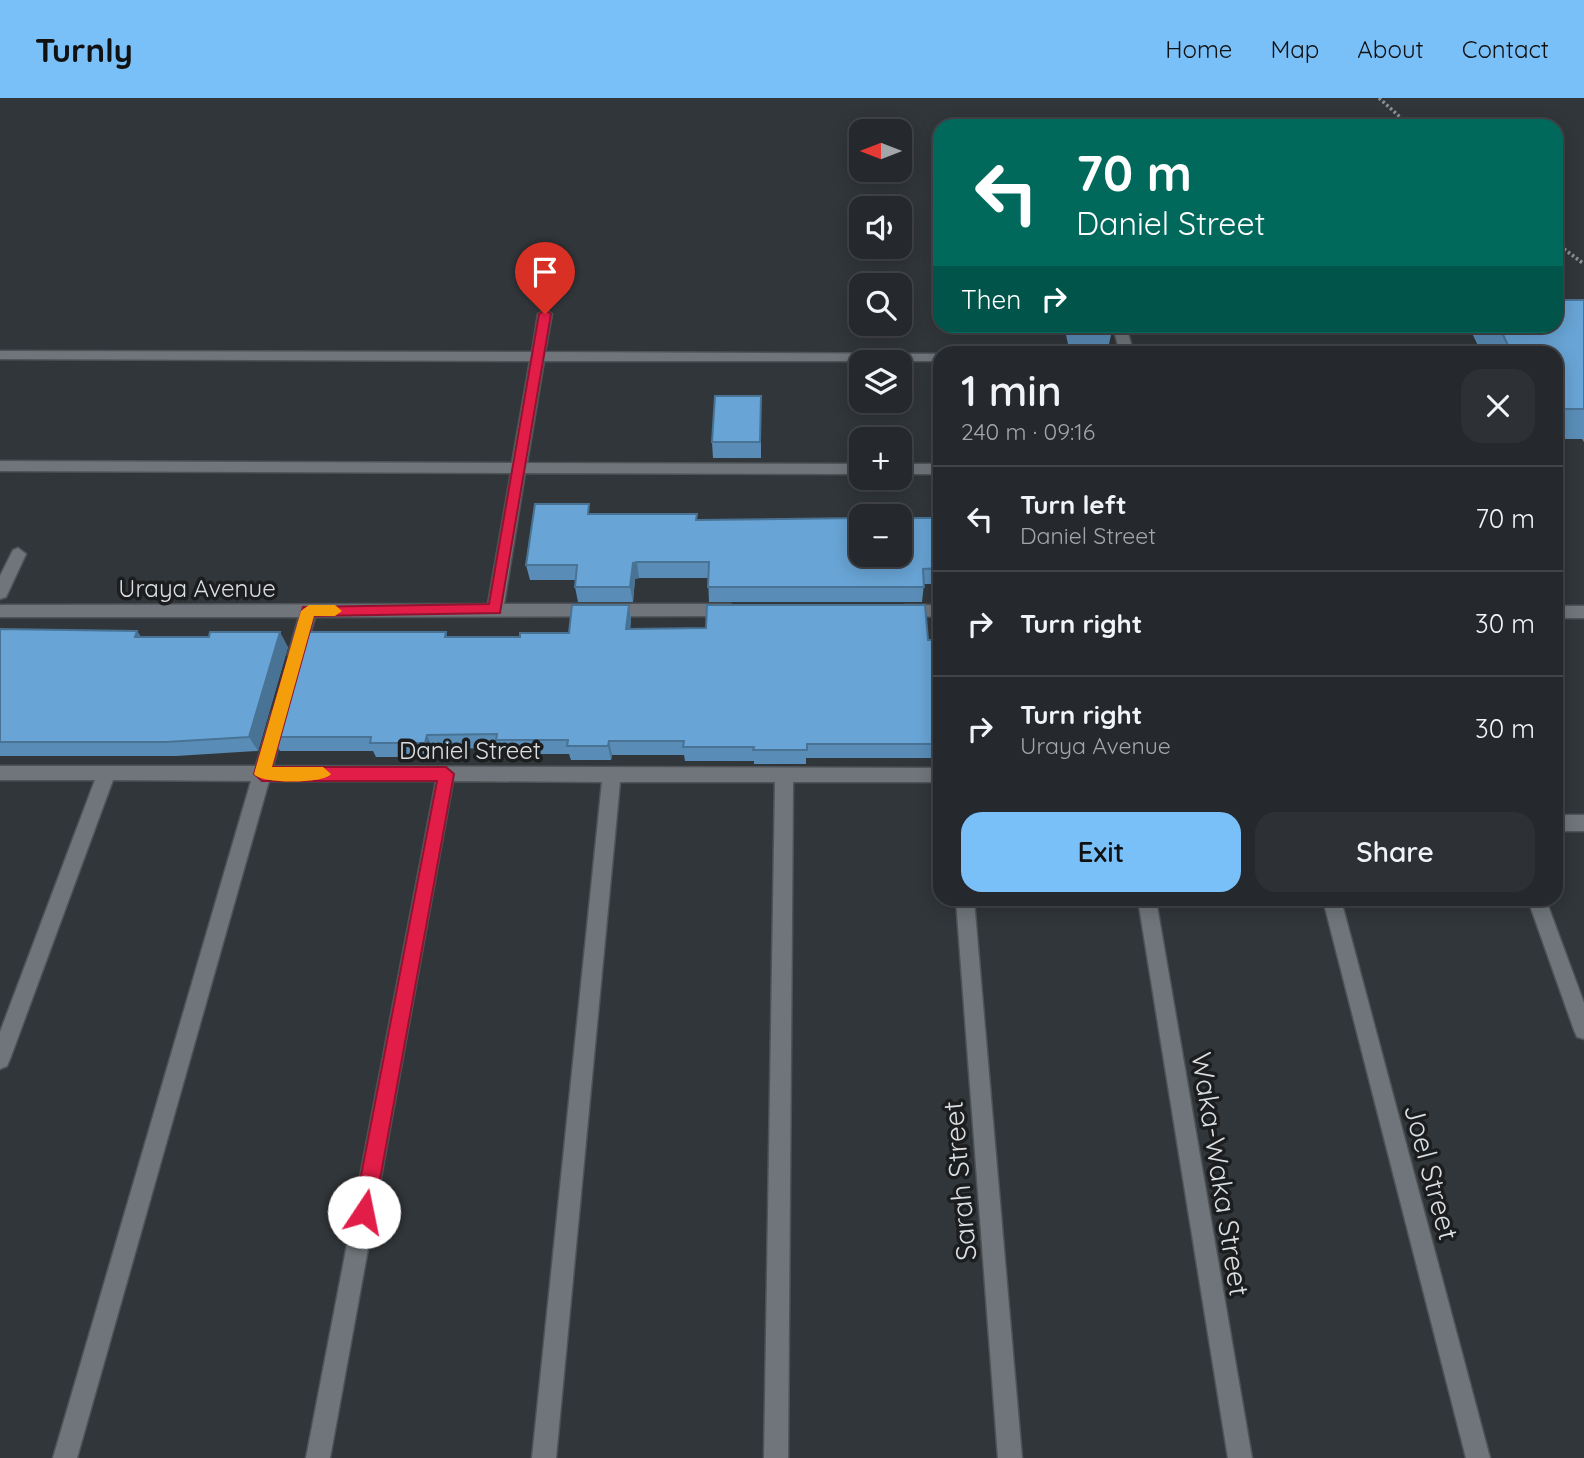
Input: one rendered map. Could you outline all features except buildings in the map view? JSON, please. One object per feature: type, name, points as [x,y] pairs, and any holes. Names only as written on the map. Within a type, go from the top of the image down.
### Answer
[{"type":"street","points":[[495,610],[545,314]]},
{"type":"street","points":[[0,355],[933,357]]},
{"type":"street","points":[[0,466],[849,468]]},
{"type":"street","points":[[912,469],[933,469]]},
{"type":"street","points":[[0,593],[18,554]]},
{"type":"street","name":"Uraya Avenue","points":[[0,611],[745,610]]},
{"type":"street","points":[[290,674],[309,611]]},
{"type":"street","points":[[884,611],[933,611]]},
{"type":"street","points":[[1563,612],[1584,612]]},
{"type":"street","points":[[65,1458],[283,699]]},
{"type":"street","name":"Daniel Street","points":[[0,774],[933,775]]},
{"type":"street","points":[[0,1059],[107,774]]},
{"type":"street","points":[[318,1458],[446,774]]},
{"type":"street","points":[[544,1458],[612,774]]},
{"type":"street","points":[[776,1458],[784,775]]},
{"type":"street","points":[[1563,823],[1584,823]]},
{"type":"street","name":"Sarah Street","points":[[965,906],[1010,1458]]},
{"type":"street","name":"Waka-Waka Street","points":[[1148,906],[1240,1458]]},
{"type":"street","name":"Joel Street","points":[[1334,906],[1478,1458]]},
{"type":"street","points":[[1539,906],[1584,1030]]},
{"type":"path","points":[[1379,98],[1402,119]]},
{"type":"path","points":[[1563,248],[1584,264]]},
{"type":"slow traffic","points":[[323,774],[262,774],[309,611],[335,611]]},
{"type":"route","points":[[364,1212],[446,774],[262,774],[309,611],[495,610],[545,314]]}]
